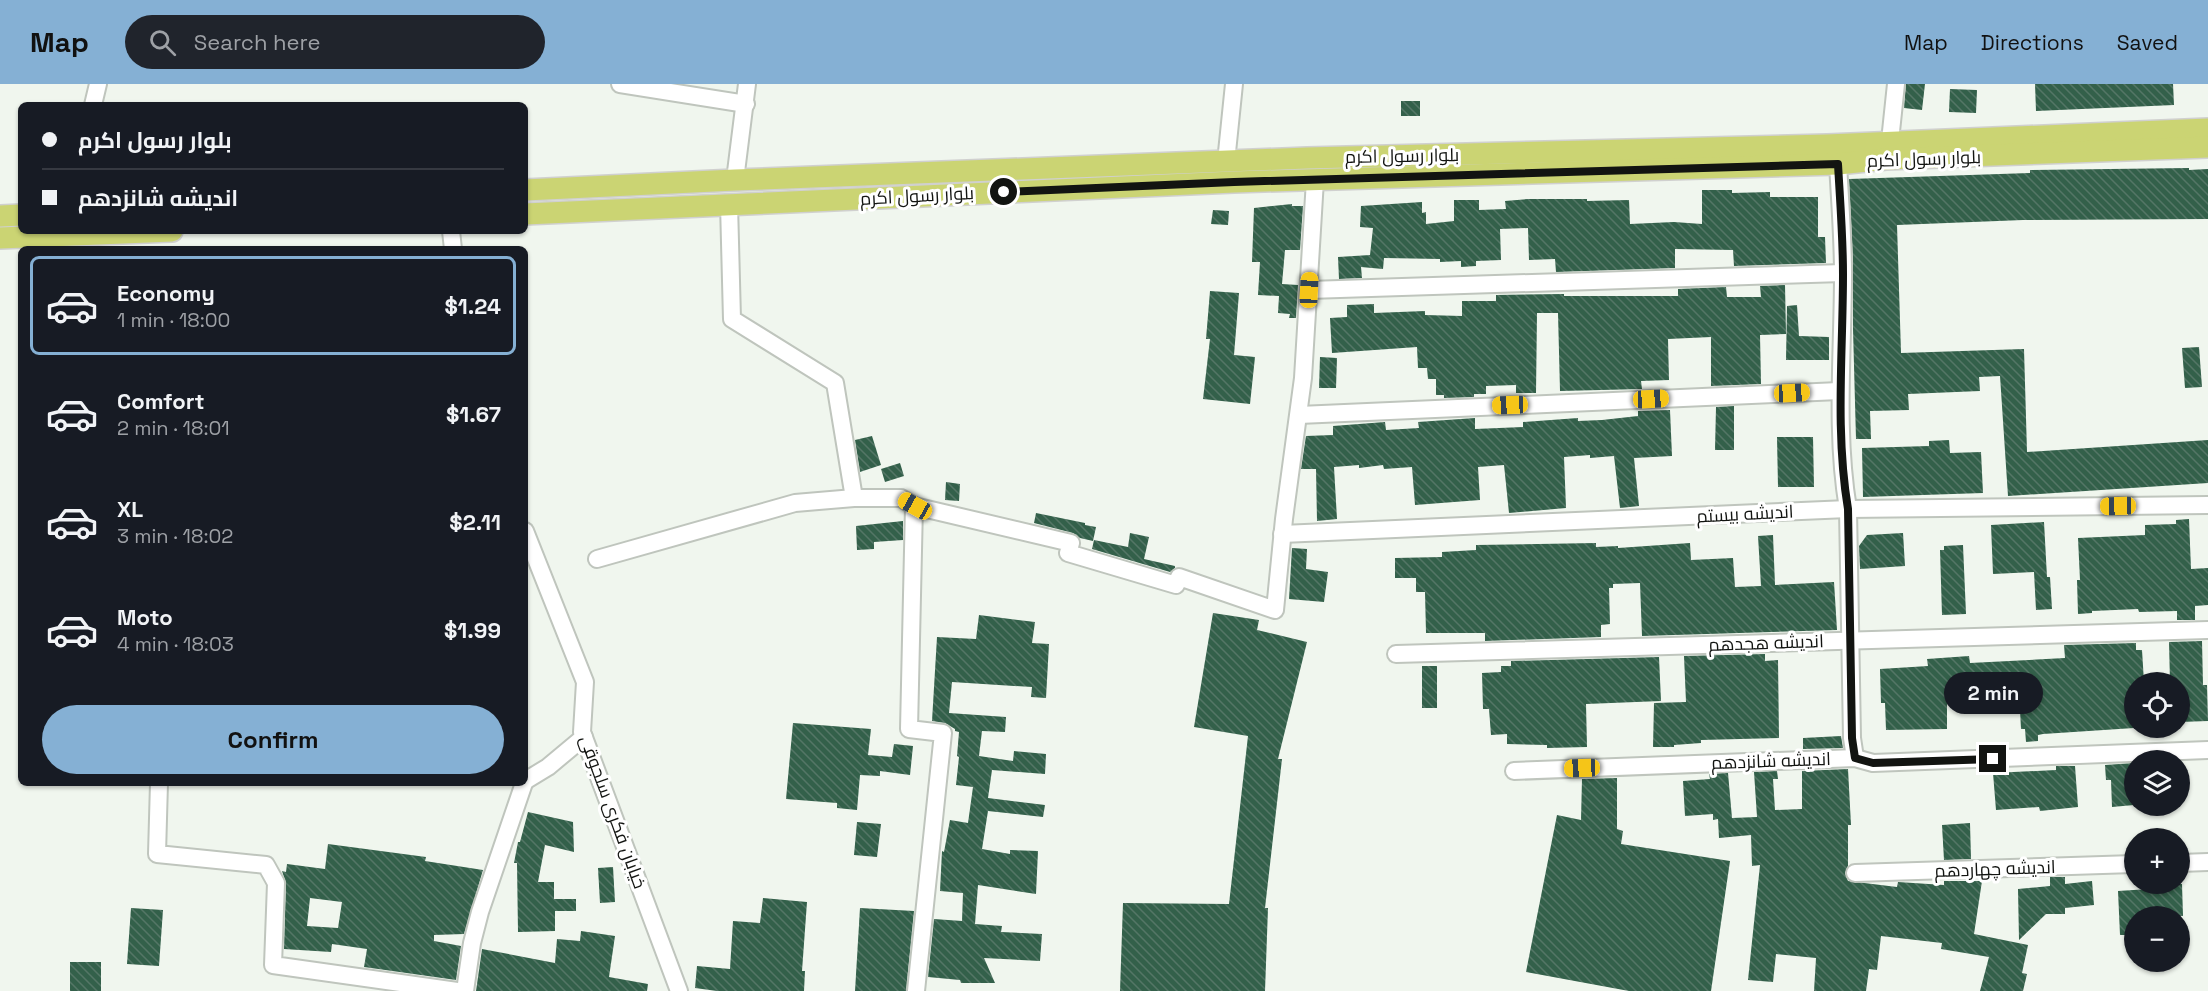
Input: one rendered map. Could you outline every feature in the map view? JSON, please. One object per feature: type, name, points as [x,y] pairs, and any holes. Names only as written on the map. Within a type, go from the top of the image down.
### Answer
[{"type":"main road","name":"بلوار رسول اکرم","points":[[528,190],[1307,158],[1827,145],[2208,129]]},
{"type":"main road","name":"بلوار رسول اکرم","points":[[528,214],[1315,180],[1838,164],[1886,159],[2208,147]]},
{"type":"main road","points":[[0,216],[18,215]]},
{"type":"main road","points":[[0,238],[98,234]]},
{"type":"street","points":[[94,102],[98,84]]},
{"type":"street","points":[[620,84],[746,104]]},
{"type":"street","points":[[735,180],[747,84]]},
{"type":"street","points":[[1226,162],[1234,84]]},
{"type":"street","points":[[1890,141],[1896,84]]},
{"type":"street","points":[[1838,164],[1843,273],[1839,391],[1844,486],[1848,509],[1852,738],[1855,758]]},
{"type":"street","points":[[597,559],[795,503],[854,498],[901,498],[915,506],[1071,543],[1068,553],[1176,585],[1179,577],[1275,610],[1282,534],[1299,414],[1315,180]]},
{"type":"street","points":[[729,204],[732,319],[836,383],[854,498]]},
{"type":"street","points":[[1309,290],[1843,273]]},
{"type":"street","points":[[1299,414],[1839,391]]},
{"type":"street","name":"اندیشه بیستم","points":[[1282,534],[1848,509],[2208,505]]},
{"type":"street","points":[[915,506],[909,729],[943,733],[916,991]]},
{"type":"street","name":"خیابان فکری سلجوقی","points":[[528,539],[585,682],[582,732],[679,991]]},
{"type":"street","name":"اندیشه هجدهم","points":[[1396,654],[2208,630]]},
{"type":"street","points":[[528,780],[548,767],[584,736]]},
{"type":"street","name":"اندیشه شانزدهم","points":[[1514,771],[1855,758],[1873,763],[2208,750]]},
{"type":"street","points":[[159,786],[157,854],[266,865],[276,883],[273,965],[457,991]]},
{"type":"street","points":[[465,991],[472,943],[480,912],[523,786]]},
{"type":"street","points":[[2190,863],[2208,862]]},
{"type":"street","name":"اندیشه چهاردهم","points":[[1856,873],[2124,864]]},
{"type":"building","points":[[1906,84],[1925,84],[1922,110],[1904,108]]},
{"type":"building","points":[[2035,84],[2173,84],[2174,105],[2036,111]]},
{"type":"building","points":[[1950,89],[1977,90],[1976,113],[1949,112]]},
{"type":"building","points":[[1401,101],[1420,101],[1420,116],[1401,116]]},
{"type":"building","points":[[2189,168],[2189,170],[2208,169],[2208,219],[2023,220],[1897,225],[1901,353],[2024,349],[2027,452],[2208,440],[2208,483],[2008,496],[2000,376],[1979,377],[1980,391],[1908,394],[1909,410],[1870,411],[1871,439],[1856,439],[1853,260],[1849,179],[2030,173],[2030,170]]},
{"type":"building","points":[[1702,190],[1732,190],[1732,193],[1770,192],[1770,197],[1818,197],[1818,237],[1825,237],[1826,263],[1734,266],[1733,250],[1675,249],[1675,268],[1556,272],[1555,259],[1529,260],[1528,228],[1500,229],[1501,260],[1476,261],[1476,266],[1461,267],[1461,261],[1440,262],[1440,259],[1384,258],[1383,269],[1361,267],[1362,278],[1339,279],[1338,257],[1370,255],[1373,228],[1360,227],[1361,206],[1422,202],[1422,213],[1426,212],[1426,224],[1454,221],[1454,200],[1479,200],[1479,210],[1506,209],[1505,201],[1528,199],[1629,200],[1630,224],[1674,222],[1702,224]]},
{"type":"building","points":[[1292,204],[1292,206],[1303,206],[1300,250],[1285,250],[1282,284],[1298,285],[1296,318],[1289,318],[1290,314],[1278,313],[1279,296],[1258,295],[1260,262],[1252,262],[1254,208]]},
{"type":"building","points":[[1213,210],[1229,211],[1228,225],[1211,224]]},
{"type":"building","points":[[1785,285],[1786,334],[1760,335],[1761,384],[1711,386],[1711,337],[1668,339],[1669,380],[1641,381],[1642,389],[1560,391],[1558,313],[1537,313],[1536,393],[1516,393],[1516,385],[1486,386],[1486,394],[1474,394],[1474,397],[1444,398],[1444,395],[1436,395],[1436,379],[1428,379],[1427,368],[1418,368],[1417,347],[1332,353],[1330,318],[1347,317],[1347,305],[1374,304],[1374,313],[1425,311],[1425,315],[1462,316],[1462,301],[1496,301],[1496,295],[1678,296],[1678,289],[1726,287],[1727,297],[1761,297],[1760,286]]},
{"type":"building","points":[[1210,291],[1239,293],[1234,355],[1255,357],[1250,404],[1203,399],[1210,339],[1206,339]]},
{"type":"building","points":[[1797,305],[1799,336],[1829,337],[1829,360],[1786,360],[1787,306]]},
{"type":"building","points":[[2199,347],[2202,387],[2185,388],[2182,348]]},
{"type":"building","points":[[1320,357],[1337,358],[1336,388],[1319,388]]},
{"type":"building","points":[[1734,406],[1734,450],[1715,450],[1716,407]]},
{"type":"building","points":[[1670,410],[1672,456],[1634,458],[1639,506],[1620,508],[1614,456],[1564,457],[1566,508],[1509,513],[1504,465],[1478,467],[1480,500],[1415,505],[1412,467],[1384,469],[1383,465],[1359,468],[1359,465],[1334,467],[1337,519],[1317,521],[1316,469],[1301,469],[1306,436],[1333,435],[1333,426],[1385,422],[1386,430],[1419,428],[1418,422],[1475,418],[1475,429],[1523,427],[1523,422],[1578,418],[1578,421],[1602,420],[1638,416],[1638,411]]},
{"type":"building","points":[[872,436],[881,465],[860,472],[855,440]]},
{"type":"building","points":[[1777,437],[1813,437],[1814,487],[1778,487]]},
{"type":"building","points":[[1949,440],[1950,453],[1981,452],[1983,493],[1863,497],[1862,448],[1929,446],[1929,441]]},
{"type":"building","points":[[900,463],[904,476],[885,482],[881,469]]},
{"type":"building","points":[[946,482],[960,484],[959,501],[945,500]]},
{"type":"building","points":[[1036,513],[1096,527],[1093,541],[1080,538],[1073,533],[1034,523]]},
{"type":"building","points":[[2189,519],[2191,569],[2208,568],[2208,605],[2195,606],[2195,620],[2177,620],[2177,611],[2139,612],[2138,609],[2092,611],[2092,613],[2078,614],[2077,580],[2080,580],[2078,538],[2145,535],[2145,525],[2176,524],[2176,520]]},
{"type":"building","points":[[903,521],[903,540],[874,542],[874,549],[857,550],[856,526]]},
{"type":"building","points":[[2044,522],[2047,577],[2050,577],[2052,609],[2036,610],[2034,572],[1993,574],[1991,525]]},
{"type":"building","points":[[1130,533],[1149,537],[1144,559],[1175,566],[1175,568],[1170,572],[1092,549],[1094,540],[1128,547]]},
{"type":"building","points":[[1903,533],[1905,566],[1860,569],[1859,546],[1867,535]]},
{"type":"building","points":[[1773,535],[1775,585],[1834,582],[1837,630],[1642,636],[1640,583],[1613,584],[1613,588],[1609,588],[1610,624],[1601,625],[1601,637],[1485,641],[1485,633],[1426,633],[1425,592],[1416,592],[1416,578],[1395,578],[1395,558],[1442,557],[1442,552],[1476,550],[1476,545],[1596,543],[1596,547],[1618,546],[1618,548],[1690,543],[1691,560],[1733,558],[1735,587],[1761,586],[1758,536]]},
{"type":"building","points":[[1963,545],[1966,614],[1942,615],[1940,550],[1944,550],[1944,546]]},
{"type":"building","points":[[1292,548],[1307,549],[1306,569],[1328,572],[1324,602],[1289,599]]},
{"type":"building","points":[[1213,613],[1259,620],[1257,630],[1307,642],[1278,759],[1282,759],[1265,908],[1268,908],[1265,991],[1120,991],[1123,903],[1229,904],[1248,736],[1194,727]]},
{"type":"building","points":[[979,615],[1035,622],[1032,643],[1049,644],[1046,698],[1031,697],[1032,687],[952,682],[949,713],[1006,717],[1005,732],[982,731],[979,756],[1013,761],[1014,751],[1046,754],[1045,774],[992,770],[988,798],[1045,805],[1043,817],[988,811],[982,849],[1010,854],[1010,850],[1038,851],[1036,894],[978,885],[975,924],[1002,926],[1001,932],[1042,934],[1040,961],[984,958],[995,983],[961,983],[960,980],[928,977],[934,919],[962,921],[963,893],[940,891],[942,851],[944,852],[950,820],[968,823],[973,787],[956,785],[959,732],[945,723],[932,721],[937,637],[976,639]]},
{"type":"building","points":[[2202,641],[2203,685],[2207,685],[2208,721],[2190,722],[2190,672],[2170,672],[2169,642]]},
{"type":"building","points":[[2136,643],[2136,650],[2142,650],[2143,672],[2124,672],[2124,729],[2043,734],[2038,735],[2038,741],[2026,742],[2025,729],[2021,729],[2019,691],[1947,695],[1947,729],[1886,730],[1885,703],[1881,703],[1880,669],[1928,666],[1927,659],[1969,656],[1970,663],[2065,658],[2064,645]]},
{"type":"building","points":[[1765,654],[1765,661],[1778,660],[1779,738],[1701,740],[1701,743],[1674,745],[1674,747],[1653,747],[1654,703],[1686,702],[1684,656]]},
{"type":"building","points":[[1659,657],[1661,701],[1586,704],[1587,747],[1547,748],[1547,745],[1507,744],[1507,734],[1491,735],[1489,709],[1483,709],[1482,673],[1501,672],[1501,666],[1511,666],[1511,661]]},
{"type":"building","points":[[1422,666],[1437,666],[1437,708],[1422,708]]},
{"type":"building","points":[[793,723],[871,729],[868,755],[892,757],[894,744],[913,746],[910,775],[880,771],[880,776],[860,775],[857,810],[837,808],[837,803],[786,799]]},
{"type":"building","points":[[1841,736],[1843,748],[1803,749],[1803,738]]},
{"type":"building","points":[[2124,764],[2124,806],[2112,807],[2111,780],[2106,780],[2105,765]]},
{"type":"building","points":[[2056,766],[2075,766],[2078,807],[2040,811],[2039,807],[1996,810],[1993,773],[2056,770]]},
{"type":"building","points":[[1848,769],[1851,825],[1848,825],[1848,866],[1845,873],[1848,881],[1897,887],[1898,882],[1944,885],[1944,881],[1982,881],[1974,934],[2028,945],[2022,973],[2027,974],[2023,991],[1980,991],[1989,957],[1941,949],[1942,943],[1881,936],[1877,970],[1869,969],[1866,991],[1814,991],[1816,958],[1776,954],[1773,982],[1748,980],[1760,865],[1752,866],[1751,835],[1719,838],[1718,819],[1713,820],[1713,814],[1685,816],[1683,781],[1710,779],[1709,774],[1728,773],[1732,818],[1757,817],[1754,772],[1777,771],[1778,779],[1773,779],[1775,810],[1802,809],[1802,771]]},
{"type":"building","points":[[1617,778],[1617,829],[1623,831],[1621,844],[1730,861],[1711,991],[1629,991],[1526,972],[1557,815],[1581,820],[1582,779]]},
{"type":"building","points":[[528,812],[573,822],[574,852],[545,845],[538,882],[554,882],[554,899],[576,899],[576,911],[555,911],[555,931],[518,932],[517,863],[514,863]]},
{"type":"building","points":[[857,822],[881,824],[877,857],[854,855]]},
{"type":"building","points":[[1970,823],[1971,859],[1944,860],[1942,825]]},
{"type":"building","points":[[328,844],[426,857],[425,861],[483,870],[464,934],[434,935],[434,941],[461,946],[456,980],[364,967],[367,949],[332,944],[331,952],[284,949],[286,883],[282,871],[286,872],[287,864],[325,869]],"holes":[[[310,898],[342,902],[338,928],[307,926]]]},
{"type":"building","points":[[613,867],[615,902],[600,903],[598,868]]},
{"type":"building","points":[[2050,877],[2065,877],[2065,884],[2092,881],[2094,905],[2065,908],[2065,914],[2046,914],[2019,940],[2018,889],[2050,886]]},
{"type":"building","points":[[2118,891],[2124,891],[2124,894],[2182,894],[2183,906],[2124,906],[2124,935],[2120,935]]},
{"type":"building","points":[[763,898],[807,902],[802,971],[805,971],[804,991],[717,991],[695,988],[697,966],[730,969],[733,921],[760,923]]},
{"type":"building","points":[[131,908],[163,910],[159,966],[127,964]]},
{"type":"building","points":[[860,908],[914,911],[906,991],[855,991]]},
{"type":"building","points":[[581,931],[615,936],[609,977],[648,984],[647,991],[476,991],[482,949],[555,963],[557,939],[580,941]]},
{"type":"building","points":[[70,962],[101,962],[101,991],[70,991]]},
{"type":"route","points":[[1004,192],[1234,182],[1838,164],[1843,273],[1839,391],[1844,486],[1848,509],[1852,738],[1855,758],[1873,763],[1993,759]]}]
